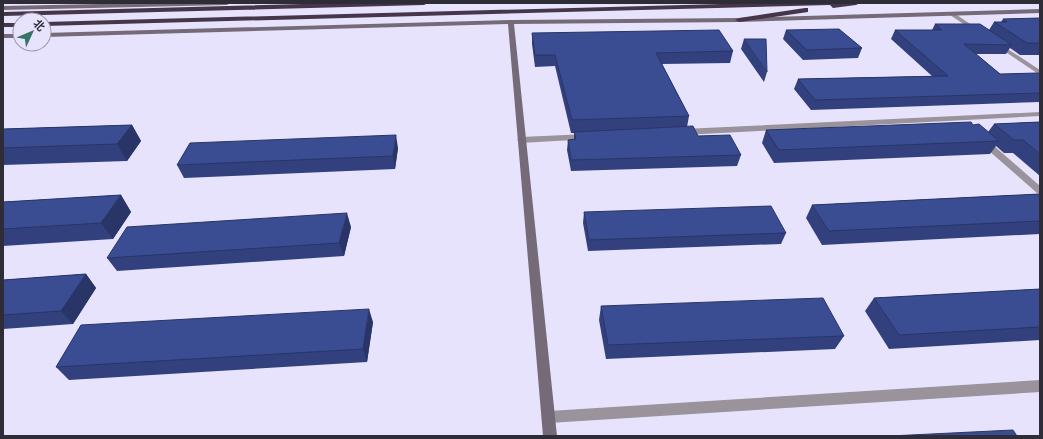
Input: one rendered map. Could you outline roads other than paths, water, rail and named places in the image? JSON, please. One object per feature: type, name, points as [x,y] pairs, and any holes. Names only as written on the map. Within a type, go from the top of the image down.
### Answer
[{"type":"highway","points":[[3,14],[424,3]]},
{"type":"highway","points":[[52,24],[840,3]]},
{"type":"highway","points":[[739,20],[856,3]]},
{"type":"main road","points":[[3,8],[227,3]]},
{"type":"main road","points":[[336,3],[393,4]]},
{"type":"main road","points":[[52,35],[511,22],[739,20],[1040,11]]},
{"type":"main road","points":[[511,22],[550,436]]},
{"type":"street","points":[[952,14],[984,35]]},
{"type":"street","points":[[990,39],[1040,73]]},
{"type":"street","points":[[672,133],[962,122],[1040,114]]},
{"type":"street","points":[[976,135],[1040,191]]},
{"type":"street","points":[[521,140],[593,136]]},
{"type":"street","points":[[549,417],[1040,386]]}]
